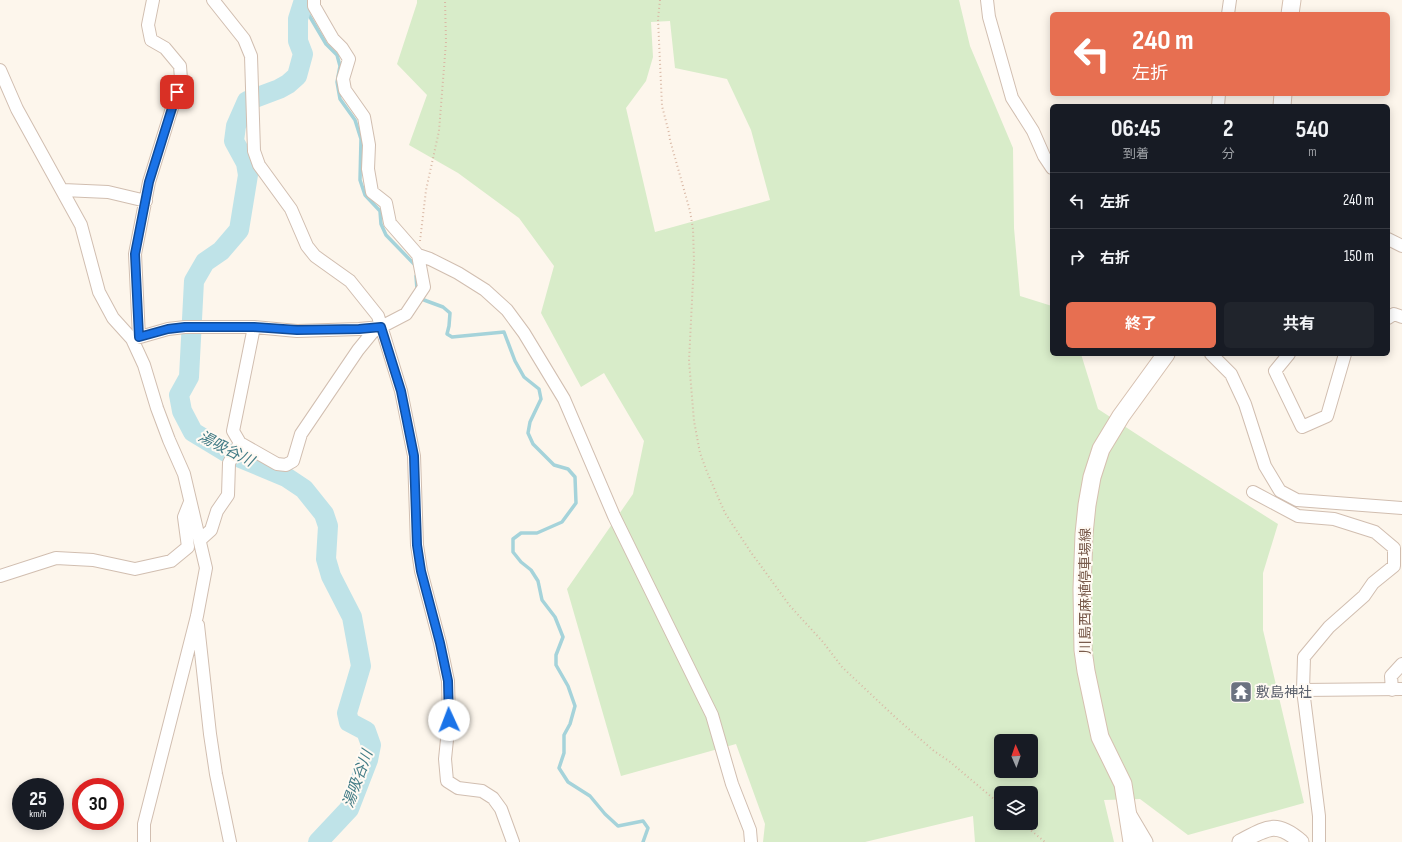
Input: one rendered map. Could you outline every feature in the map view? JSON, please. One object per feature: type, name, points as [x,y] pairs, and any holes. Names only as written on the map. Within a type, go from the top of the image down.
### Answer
[{"type":"main road","points":[[1290,12],[1292,0]]},
{"type":"main road","name":"川島西麻植停車場線","points":[[1132,842],[1129,814],[1123,784],[1100,737],[1091,698],[1083,650],[1082,589],[1086,512],[1092,477],[1101,450],[1121,416],[1165,356]]},
{"type":"street","points":[[144,842],[144,824],[197,616],[206,568],[184,474],[157,408],[135,338],[135,254],[149,182],[181,79],[180,66],[165,48],[151,40],[148,25],[153,0]]},
{"type":"street","points":[[213,0],[239,33],[251,56],[254,151],[258,165],[291,209],[307,246],[315,256],[350,281],[378,316],[379,327],[401,391],[414,456],[417,545],[421,571],[440,643],[448,681],[449,720],[445,759],[447,781],[458,788],[482,791],[493,798],[501,809],[513,842]]},
{"type":"street","points":[[314,0],[314,6],[333,39],[342,48],[349,59],[343,79],[345,90],[364,117],[368,145],[368,169],[372,192],[386,203],[390,223],[418,255],[430,259],[458,273],[485,290],[507,310],[524,333],[564,399],[614,516],[712,715],[732,784],[750,830],[751,842]]},
{"type":"street","points":[[987,0],[989,17],[1012,98],[1033,131],[1044,156],[1050,165]]},
{"type":"street","points":[[1228,12],[1230,0]]},
{"type":"street","points":[[0,70],[18,109],[81,225],[99,292],[112,318],[135,338]]},
{"type":"street","points":[[63,190],[108,192],[146,201]]},
{"type":"street","points":[[1390,240],[1402,246]]},
{"type":"street","points":[[135,338],[168,329],[190,327],[254,327],[297,330],[359,329],[379,327],[406,314],[424,287],[418,255]]},
{"type":"street","points":[[1390,317],[1394,314],[1402,317]]},
{"type":"street","points":[[254,327],[233,431],[239,446],[277,464],[286,465],[293,461],[301,434],[358,350],[379,327]]},
{"type":"street","points":[[1213,356],[1231,374],[1245,404],[1265,466],[1280,491],[1297,500],[1402,508]]},
{"type":"street","points":[[1287,356],[1275,371],[1302,426],[1327,416],[1344,356]]},
{"type":"street","points":[[200,540],[211,530],[217,511],[228,495],[229,463],[239,446]]},
{"type":"street","points":[[1252,492],[1298,516],[1334,519],[1375,532],[1394,548],[1394,566],[1373,583],[1364,596],[1329,627],[1304,657],[1303,690],[1319,816],[1319,842]]},
{"type":"street","points":[[1297,500],[1298,516]]},
{"type":"street","points":[[0,576],[56,558],[93,560],[135,569],[171,561],[188,547],[184,517],[190,502]]},
{"type":"street","points":[[197,616],[210,734],[216,774],[230,842]]},
{"type":"street","points":[[1303,690],[1397,690],[1391,676],[1402,664]]},
{"type":"street","points":[[1129,814],[1145,842]]},
{"type":"street","points":[[1240,842],[1268,828],[1279,828],[1292,834],[1302,842]]},
{"type":"path","points":[[418,255],[426,190],[439,131],[446,42],[445,0]]},
{"type":"path","points":[[660,0],[658,19],[662,106],[690,211],[693,228],[694,261],[689,361],[694,420],[700,453],[707,472],[726,513],[750,551],[790,606],[823,642],[842,667],[934,751],[949,761],[994,799]]},
{"type":"path","points":[[1030,830],[1045,842]]},
{"type":"green space","points":[[417,0],[959,0],[970,46],[1013,148],[1014,228],[1020,296],[1050,305],[1050,356],[1082,356],[1098,409],[1278,524],[1263,573],[1263,630],[1304,803],[1188,835],[1140,799],[1104,800],[1114,842],[975,842],[973,816],[865,842],[763,842],[765,824],[736,744],[621,776],[567,589],[633,494],[644,441],[604,373],[581,387],[541,313],[554,266],[519,218],[458,173],[409,145],[427,95],[397,64]],"holes":[[[670,21],[675,68],[727,79],[751,130],[770,200],[655,232],[626,108],[646,81],[653,57],[651,22]]]},
{"type":"waterway","name":"湯吸谷川","points":[[304,0],[298,19],[298,41],[303,54],[297,76],[288,84],[279,89],[247,101],[236,126],[234,141],[246,163],[248,175],[239,230],[221,251],[205,262],[194,281],[189,377],[179,395],[182,411],[193,432],[226,452],[286,477],[304,489],[324,514],[328,526],[326,559],[331,576],[352,617],[361,666],[347,713],[349,722],[366,731],[371,745],[368,760],[349,809],[318,842]]},
{"type":"waterway","points":[[303,5],[326,44],[337,55],[340,66],[337,82],[340,99],[355,120],[361,139],[360,180],[365,195],[380,211],[381,224],[386,235],[415,266]]},
{"type":"waterway","points":[[416,276],[417,289]]},
{"type":"waterway","points":[[424,300],[443,307],[450,313],[447,334],[452,337],[504,332],[515,361],[524,377],[539,389],[541,399],[530,422],[528,433],[533,444],[554,465],[568,469],[575,477],[576,503],[562,522],[537,533],[521,533],[513,539],[513,552],[521,562],[531,570],[538,581],[542,600],[555,617],[563,637],[556,655],[556,665],[568,686],[575,706],[570,724],[564,735],[564,753],[559,768],[568,782],[590,796],[605,814],[618,826],[643,821],[648,828],[643,842]]},
{"type":"place","name":"敷島神社","points":[[1241,692]]},
{"type":"route","points":[[177,92],[149,182],[135,254],[139,337],[168,329],[185,327],[254,327],[297,330],[359,329],[381,327],[401,391],[414,456],[417,545],[421,571],[440,643],[448,681],[449,720]]}]
